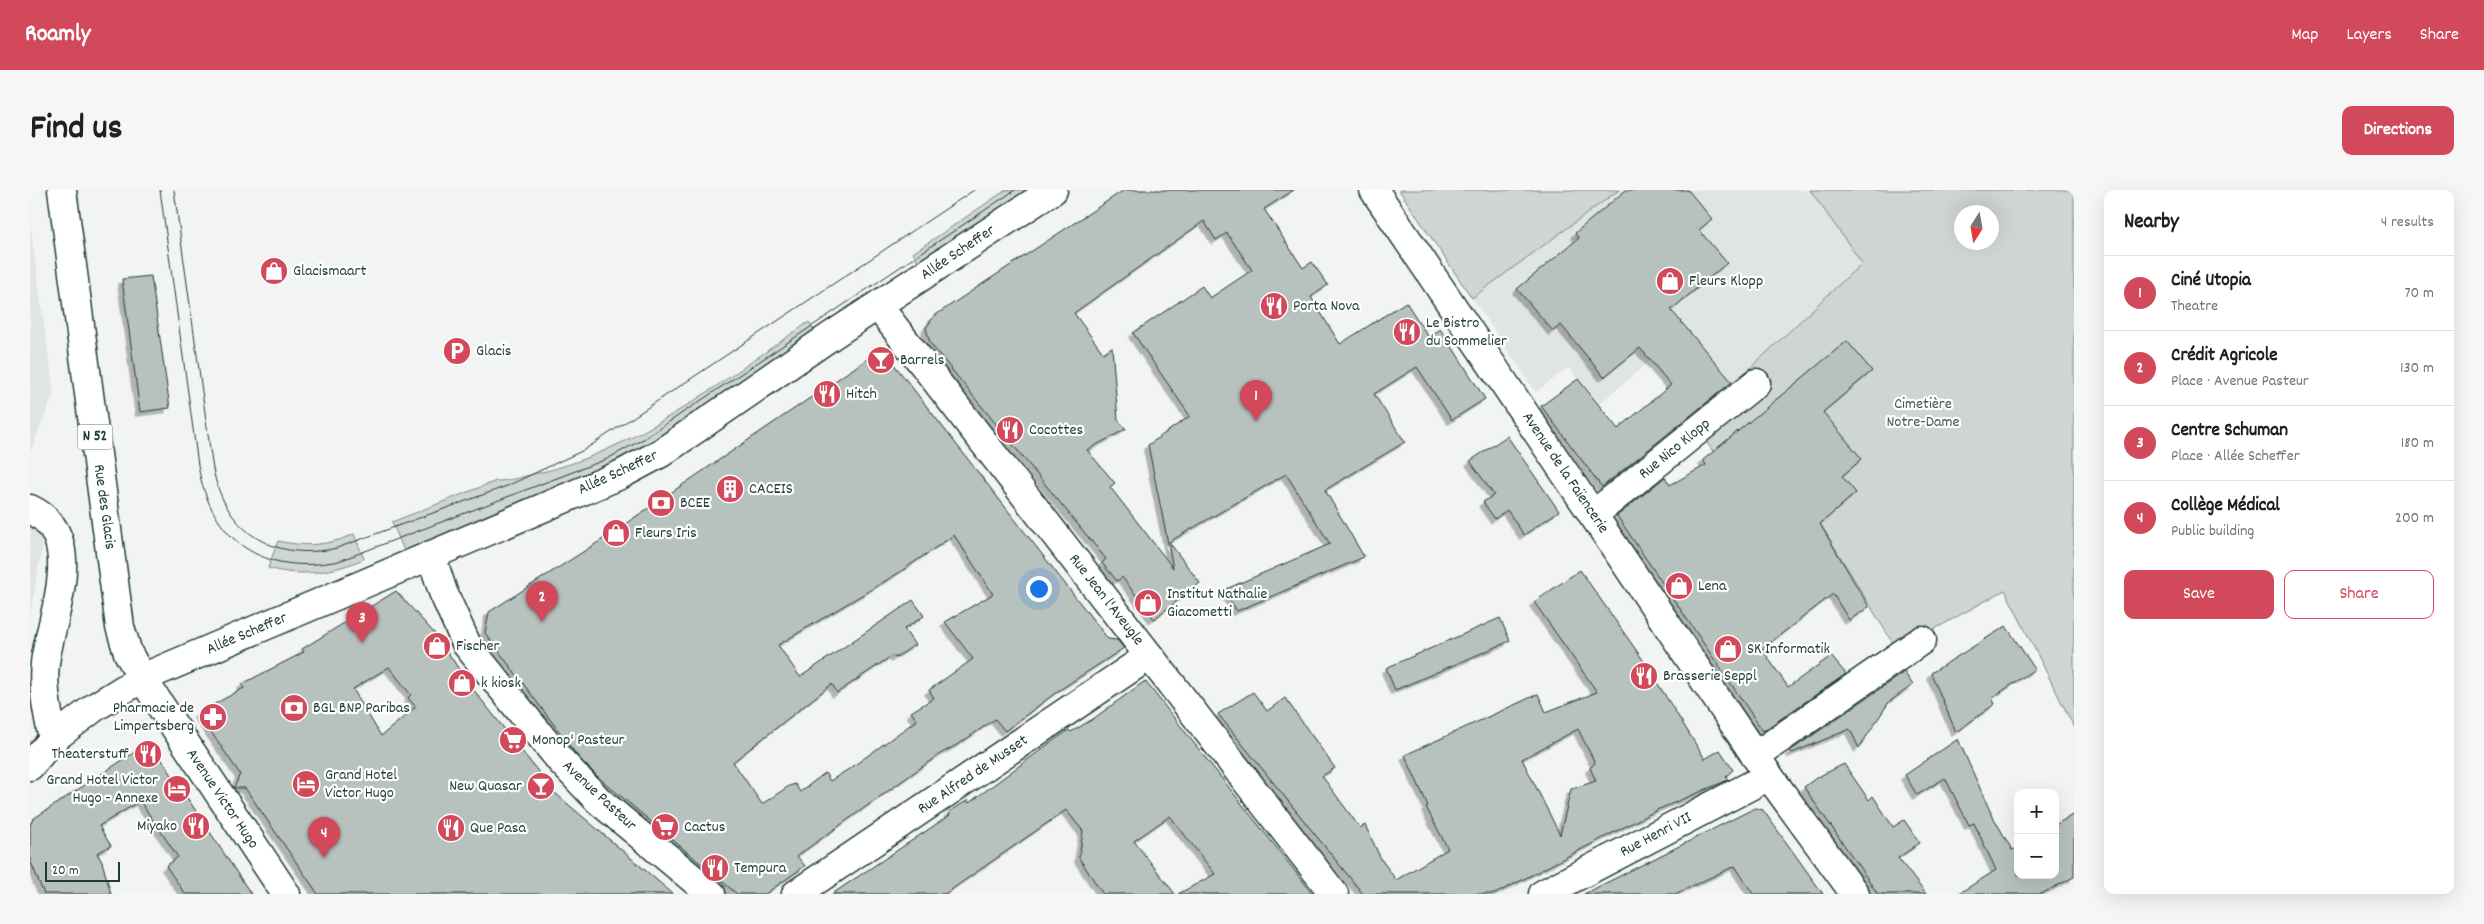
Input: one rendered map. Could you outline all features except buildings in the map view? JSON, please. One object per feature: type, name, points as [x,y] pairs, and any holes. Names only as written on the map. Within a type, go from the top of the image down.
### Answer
[{"type":"street","name":"Rue des Glacis","points":[[62,190],[120,626],[128,653],[142,678]]},
{"type":"street","name":"Allée Scheffer","points":[[142,678],[620,475],[661,453],[1053,190]]},
{"type":"street","name":"Avenue de la Faïencerie","points":[[1374,190],[1762,766],[1855,894]]},
{"type":"street","name":"Rue Jean l'Aveugle","points":[[878,306],[1334,894]]},
{"type":"street","name":"Rue Nico Klopp","points":[[1593,515],[1756,383]]},
{"type":"street","points":[[30,509],[42,515],[52,525],[59,537],[62,554],[62,571],[45,663],[46,695],[53,739]]},
{"type":"street","name":"Avenue Pasteur","points":[[431,555],[443,592],[467,645],[560,760],[599,801],[711,894]]},
{"type":"street","points":[[1762,766],[1922,640]]},
{"type":"street","name":"Rue Alfred de Musset","points":[[796,894],[1149,656]]},
{"type":"street","points":[[30,766],[53,739],[96,707],[142,678]]},
{"type":"street","name":"Avenue Victor Hugo","points":[[142,678],[286,894]]},
{"type":"street","name":"Rue Henri VII","points":[[1543,894],[1762,766]]},
{"type":"shaded area","name":"Fleurs Klopp","points":[[1619,190],[1810,190],[1862,263],[1733,383],[1688,329],[1600,403],[1568,368],[1536,392],[1472,298]]},
{"type":"shaded area","points":[[30,225],[54,393],[30,452]]},
{"type":"shaded area","points":[[30,527],[39,536],[44,537],[30,616]]},
{"type":"green space","points":[[1006,190],[1029,190],[920,264],[913,253]]},
{"type":"green space","points":[[1399,190],[1619,190],[1472,298]]},
{"type":"green space","name":"Cimetière Notre-Dame","points":[[1810,190],[2074,190],[2074,727],[2005,590],[1897,650],[1821,525],[1782,554],[1706,441],[1764,392],[1747,371],[1862,263]]},
{"type":"green space","points":[[809,322],[815,332],[639,450],[405,553],[392,522],[496,481],[515,479],[571,464],[643,432],[711,390]]},
{"type":"green space","points":[[354,534],[364,559],[317,572],[293,573],[268,568],[278,541],[307,545],[335,541]]},
{"type":"tram line","points":[[160,190],[198,465],[205,492],[215,515],[228,533],[245,548],[264,558],[287,563],[312,564],[339,561],[607,459],[645,438],[1015,190]]},
{"type":"tram line","points":[[174,190],[212,463],[218,486],[226,506],[239,523],[254,536],[271,545],[291,550],[313,551],[337,548],[507,486],[584,450],[974,190]]},
{"type":"place","name":"Glacismaart","points":[[274,271]]},
{"type":"place","name":"Fleurs Klopp","points":[[1670,281]]},
{"type":"place","name":"Porta Nova","points":[[1274,306]]},
{"type":"place","name":"Le Bistro du Sommelier","points":[[1407,332]]},
{"type":"place","name":"Glacis","points":[[457,351]]},
{"type":"place","name":"Barrels","points":[[881,360]]},
{"type":"place","name":"Hitch","points":[[827,394]]},
{"type":"place","name":"Ciné Utopia","points":[[1256,421]]},
{"type":"place","name":"Cocottes","points":[[1010,430]]},
{"type":"place","name":"CACEIS","points":[[730,489]]},
{"type":"place","name":"BCEE","points":[[661,503]]},
{"type":"place","name":"Fleurs Iris","points":[[616,533]]},
{"type":"place","name":"Lena","points":[[1679,586]]},
{"type":"place","name":"Institut Nathalie Giacometti","points":[[1148,603]]},
{"type":"place","name":"Crédit Agricole","points":[[542,622]]},
{"type":"place","name":"Centre Schuman","points":[[362,643]]},
{"type":"place","name":"Fischer","points":[[437,646]]},
{"type":"place","name":"SK Informatik","points":[[1728,649]]},
{"type":"place","name":"Brasserie Seppl","points":[[1644,676]]},
{"type":"place","name":"k kiosk","points":[[462,683]]},
{"type":"place","name":"BGL BNP Paribas","points":[[294,708]]},
{"type":"place","name":"Pharmacie de Limpertsberg","points":[[213,717]]},
{"type":"place","name":"Monop' Pasteur","points":[[513,740]]},
{"type":"place","name":"Theaterstuff","points":[[148,754]]},
{"type":"place","name":"Grand Hotel Victor Hugo","points":[[306,784]]},
{"type":"place","name":"New Quasar","points":[[541,786]]},
{"type":"place","name":"Grand Hotel Victor Hugo - Annexe","points":[[177,789]]},
{"type":"place","name":"Miyako","points":[[196,826]]},
{"type":"place","name":"Cactus","points":[[665,827]]},
{"type":"place","name":"Que Pasa","points":[[451,828]]},
{"type":"place","name":"Collège Médical","points":[[324,858]]},
{"type":"place","name":"Tempura","points":[[715,868]]}]
